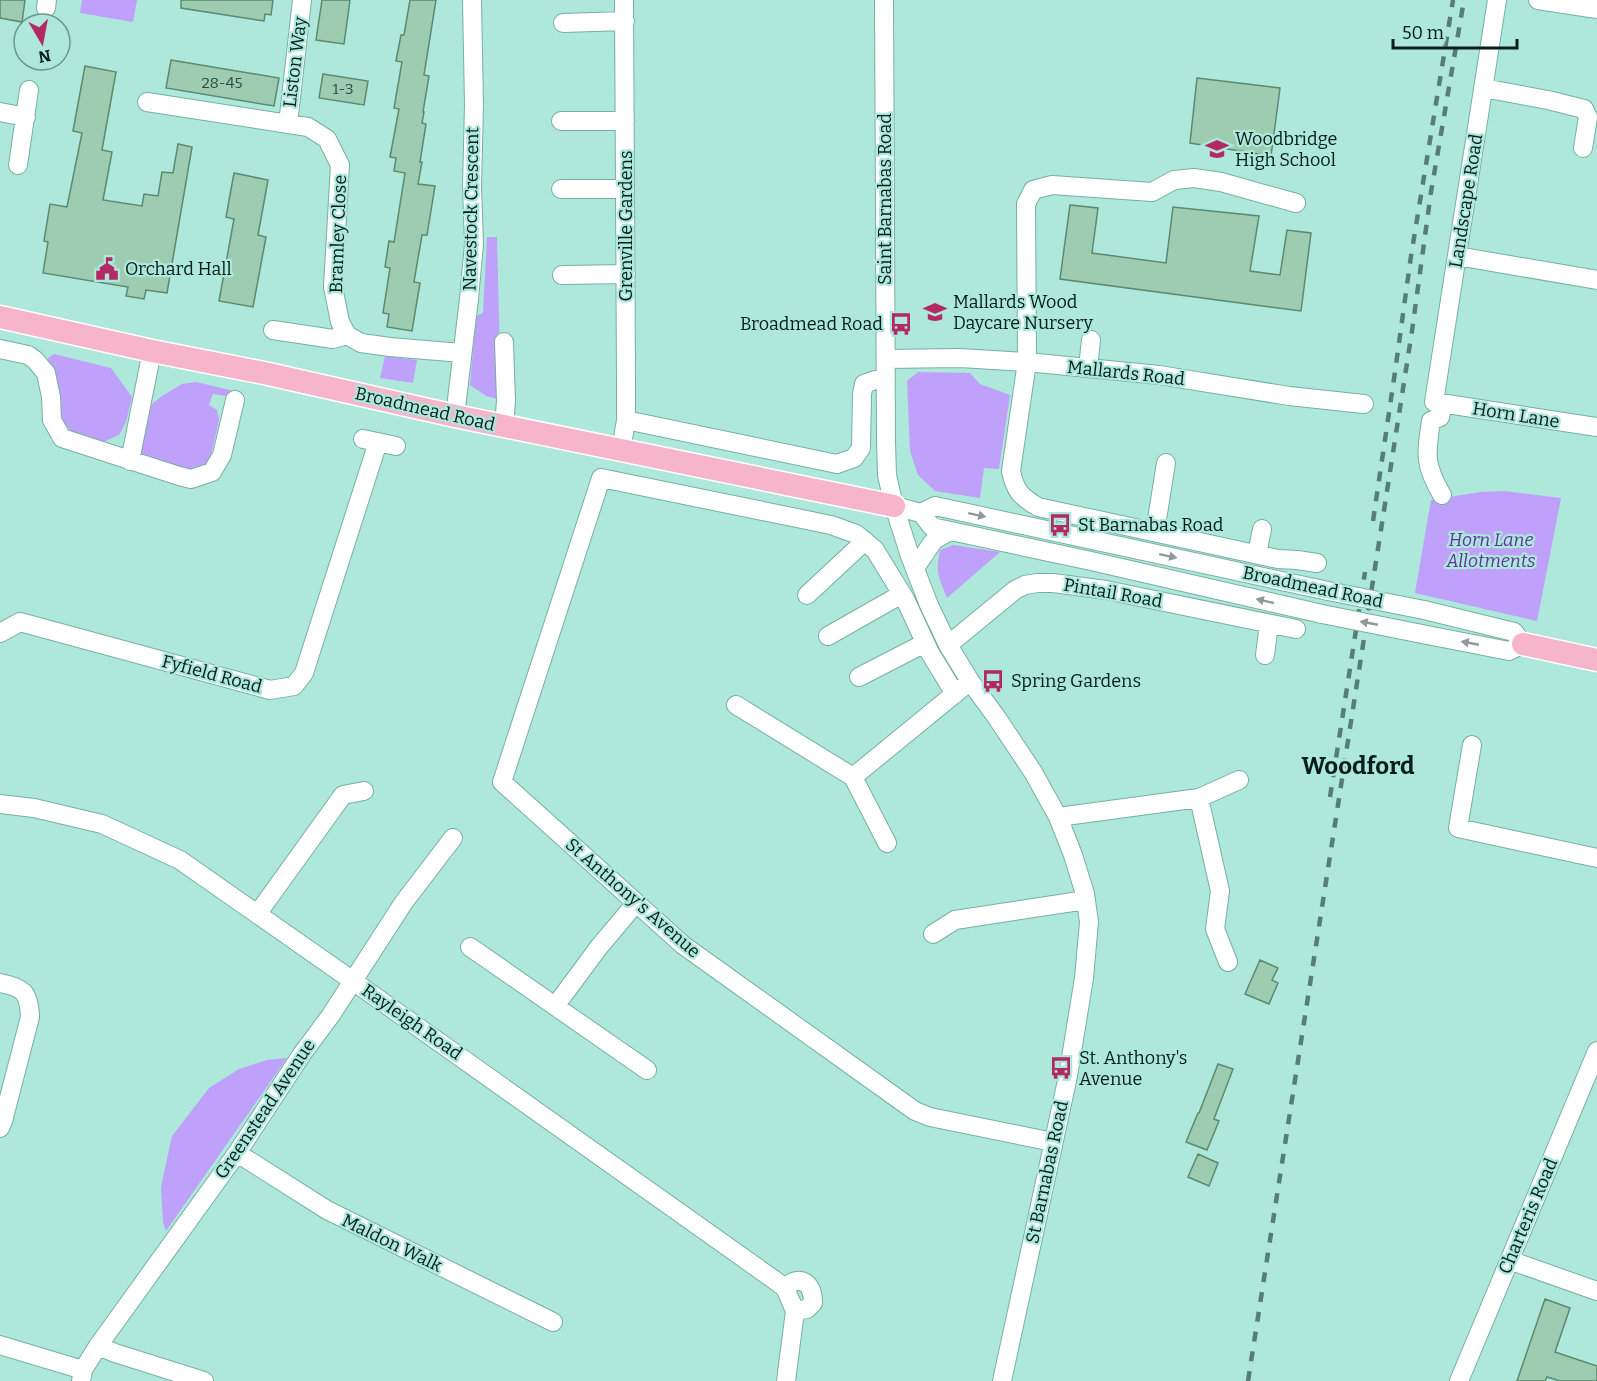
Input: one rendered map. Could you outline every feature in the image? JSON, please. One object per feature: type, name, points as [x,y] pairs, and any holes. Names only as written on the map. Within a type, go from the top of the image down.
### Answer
[{"type":"main road","name":"Broadmead Road","points":[[0,317],[504,427],[894,506]]},
{"type":"main road","name":"Broadmead Road","points":[[1523,644],[1597,660]]},
{"type":"street","name":"Liston Way","points":[[288,124],[302,0]]},
{"type":"street","name":"Navestock Crescent","points":[[455,416],[474,244],[472,0]]},
{"type":"street","name":"Grenville Gardens","points":[[614,449],[626,420],[624,0]]},
{"type":"street","name":"Saint Barnabas Road","points":[[884,0],[887,475],[894,506]]},
{"type":"street","name":"Landscape Road","points":[[1442,495],[1432,477],[1426,453],[1431,421],[1440,417],[1439,403],[1457,256],[1497,0]]},
{"type":"street","points":[[1538,0],[1597,9]]},
{"type":"street","points":[[563,23],[625,21]]},
{"type":"street","points":[[1483,88],[1584,109],[1588,117],[1583,148]]},
{"type":"street","points":[[18,165],[29,90]]},
{"type":"street","name":"Bramley Close","points":[[147,102],[308,127],[327,139],[340,165],[333,287],[340,322],[347,335]]},
{"type":"street","points":[[0,112],[26,117]]},
{"type":"street","points":[[561,121],[625,121]]},
{"type":"street","points":[[1296,203],[1221,182],[1194,178],[1174,180],[1152,192],[1052,184],[1033,189],[1026,204],[1027,362],[1011,471],[1017,491],[1038,507],[1278,559],[1317,563]]},
{"type":"street","points":[[561,189],[625,189]]},
{"type":"street","points":[[1457,256],[1597,280]]},
{"type":"street","points":[[562,275],[626,274]]},
{"type":"street","points":[[273,330],[333,339],[347,335],[361,342],[390,347],[462,353]]},
{"type":"street","points":[[1088,368],[1091,340]]},
{"type":"street","points":[[504,342],[506,401],[504,427]]},
{"type":"street","points":[[0,349],[28,355],[46,373],[51,397],[52,420],[62,438],[190,479],[212,472],[222,456],[235,400]]},
{"type":"street","points":[[130,461],[152,351]]},
{"type":"street","name":"Mallards Road","points":[[886,359],[960,358],[1219,378],[1290,388],[1364,404]]},
{"type":"street","points":[[626,420],[837,464],[854,458],[861,448],[861,394],[864,384],[875,380],[886,380]]},
{"type":"street","name":"Horn Lane","points":[[1439,403],[1597,427]]},
{"type":"street","name":"Fyfield Road","points":[[0,616],[270,690],[294,686],[304,673],[379,442]]},
{"type":"street","name":"St Anthony's Avenue","points":[[614,449],[601,478],[502,782],[683,945],[915,1111],[930,1117],[1053,1142]]},
{"type":"street","points":[[1155,532],[1166,463]]},
{"type":"street","points":[[601,478],[831,525],[856,534],[875,550],[902,594],[930,653],[955,694]]},
{"type":"street","name":"Broadmead Road","points":[[894,506],[921,513],[932,527],[1322,614],[1509,651],[1523,644],[1514,632],[1424,610],[935,506],[921,513]]},
{"type":"street","name":"St Barnabas Road","points":[[894,506],[915,568],[948,645],[1033,772],[1058,817],[1073,855],[1086,900],[1089,922],[1084,978],[1068,1076],[1002,1381]]},
{"type":"street","points":[[1257,554],[1262,529]]},
{"type":"street","points":[[915,568],[932,543],[950,531]]},
{"type":"street","points":[[807,595],[865,541]]},
{"type":"street","name":"Pintail Road","points":[[948,645],[1015,590],[1037,583],[1053,583],[1128,594],[1296,629]]},
{"type":"street","points":[[828,636],[902,594]]},
{"type":"street","points":[[0,633],[20,622]]},
{"type":"street","points":[[1265,655],[1269,624]]},
{"type":"street","points":[[859,677],[925,643]]},
{"type":"street","points":[[853,777],[970,681]]},
{"type":"street","points":[[736,705],[853,777],[887,843]]},
{"type":"street","points":[[1472,745],[1458,828],[1597,858]]},
{"type":"street","points":[[1058,817],[1199,798],[1239,780]]},
{"type":"street","points":[[258,914],[343,795],[364,791]]},
{"type":"street","points":[[1199,798],[1220,891],[1215,929],[1228,962]]},
{"type":"street","name":"Rayleigh Road","points":[[0,804],[34,808],[102,824],[180,860],[353,981],[791,1300],[786,1381]]},
{"type":"street","name":"Greenstead Avenue","points":[[82,1376],[98,1346],[237,1153],[302,1054],[331,1015],[404,902],[453,838]]},
{"type":"street","points":[[933,934],[955,920],[1086,900]]},
{"type":"street","points":[[556,1005],[599,947],[636,903]]},
{"type":"street","points":[[471,947],[647,1070]]},
{"type":"street","points":[[0,983],[17,986],[26,996],[30,1007],[30,1017],[0,1128]]},
{"type":"street","name":"Charteris Road","points":[[1459,1381],[1597,1051]]},
{"type":"street","name":"Maldon Walk","points":[[237,1153],[327,1210],[554,1322]]},
{"type":"street","points":[[1509,1260],[1597,1291]]},
{"type":"street","points":[[0,1345],[82,1376]]},
{"type":"street","points":[[98,1346],[204,1381]]},
{"type":"green space","points":[[82,0],[137,0],[133,22],[80,13]]},
{"type":"green space","points":[[487,237],[497,237],[501,400],[486,396],[470,385],[476,316],[483,313]]},
{"type":"green space","points":[[54,354],[111,368],[132,397],[126,422],[119,435],[103,442],[72,432],[59,417],[58,383],[49,368],[48,358]]},
{"type":"green space","points":[[385,356],[417,360],[413,383],[380,378]]},
{"type":"green space","points":[[918,372],[970,373],[980,384],[1010,395],[999,469],[984,468],[980,498],[935,491],[918,475],[910,451],[907,381]]},
{"type":"green space","points":[[196,382],[234,391],[232,397],[213,394],[209,405],[217,410],[219,420],[209,464],[200,472],[145,458],[139,451],[152,404],[182,384]]},
{"type":"green space","name":"Horn Lane Allotments","points":[[1504,491],[1561,498],[1537,621],[1415,593],[1431,500],[1480,492]]},
{"type":"green space","points":[[953,545],[1000,552],[947,598],[939,575],[938,564],[940,550]]},
{"type":"green space","points":[[287,1058],[166,1231],[163,1223],[161,1187],[172,1136],[209,1088],[239,1069],[267,1060]]},
{"type":"building","points":[[0,0],[25,0],[23,12],[12,12],[12,20],[0,18]]},
{"type":"building","points":[[181,0],[273,0],[271,15],[265,14],[264,21],[181,8]]},
{"type":"building","points":[[322,0],[350,0],[344,44],[316,40]]},
{"type":"building","points":[[410,0],[436,0],[424,75],[429,76],[423,112],[422,123],[426,124],[418,184],[435,186],[427,235],[422,235],[414,282],[420,283],[412,331],[387,327],[389,314],[383,313],[390,268],[385,267],[389,241],[394,242],[405,173],[394,171],[396,158],[390,157],[399,109],[394,108],[402,62],[396,61],[401,35],[404,35]]},
{"type":"building","points":[[171,60],[279,78],[274,106],[166,88]]},
{"type":"building","points":[[85,66],[116,72],[102,150],[112,152],[103,200],[142,206],[144,194],[158,196],[162,172],[173,173],[178,144],[192,147],[167,293],[146,290],[144,299],[126,296],[128,287],[43,273],[48,242],[44,241],[50,204],[67,207],[82,133],[73,131]]},
{"type":"building","points":[[323,74],[368,81],[364,105],[319,98]]},
{"type":"building","points":[[1197,78],[1280,88],[1271,156],[1190,143]]},
{"type":"building","points":[[234,173],[268,180],[258,235],[266,237],[253,307],[219,301],[234,219],[226,217]]},
{"type":"building","points":[[1070,205],[1098,208],[1092,253],[1166,263],[1173,207],[1259,216],[1250,271],[1280,275],[1287,230],[1311,233],[1301,311],[1060,279]]},
{"type":"building","points":[[1260,960],[1278,968],[1272,980],[1278,983],[1269,1004],[1245,994]]},
{"type":"building","points":[[1218,1064],[1233,1069],[1214,1119],[1219,1121],[1207,1150],[1186,1142]]},
{"type":"building","points":[[1198,1154],[1218,1163],[1209,1186],[1188,1177]]},
{"type":"building","points":[[1545,1299],[1570,1308],[1555,1352],[1597,1366],[1597,1381],[1560,1381],[1547,1377],[1545,1381],[1517,1381]]},
{"type":"railway","points":[[1373,521],[1411,256],[1453,0]]},
{"type":"railway","points":[[1248,1381],[1412,331],[1431,192],[1464,0]]},
{"type":"railway","points":[[1330,797],[1365,572]]},
{"type":"place","name":"Woodbridge High School","points":[[1217,149]]},
{"type":"place","name":"Orchard Hall","points":[[107,269]]},
{"type":"place","name":"Mallards Wood Daycare Nursery","points":[[935,312]]},
{"type":"place","name":"Broadmead Road","points":[[901,324]]},
{"type":"place","name":"St Barnabas Road","points":[[1060,525]]},
{"type":"place","name":"Spring Gardens","points":[[993,681]]},
{"type":"place","name":"St. Anthony's Avenue","points":[[1061,1068]]},
{"type":"district","name":"Woodford","points":[[1358,766]]}]
